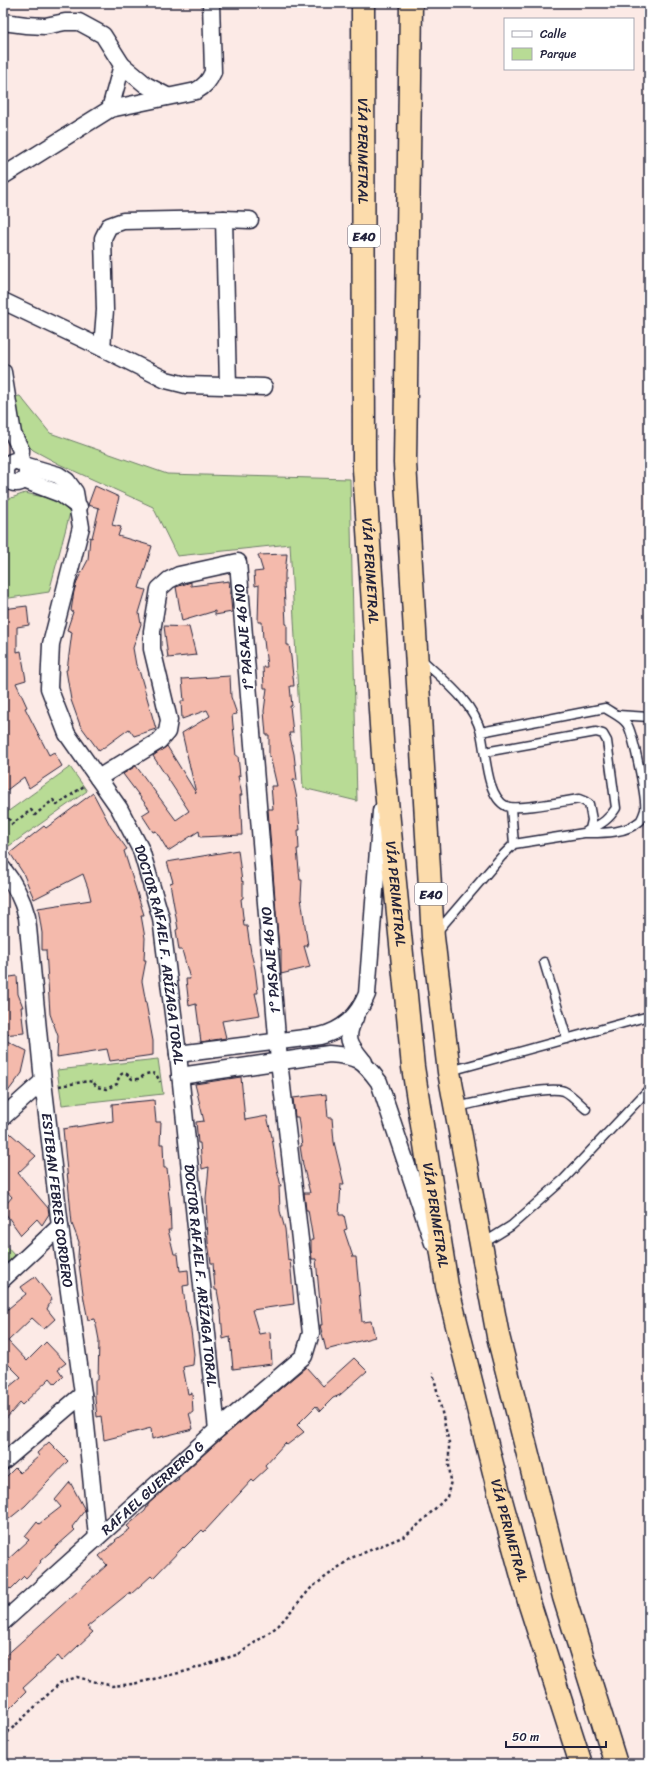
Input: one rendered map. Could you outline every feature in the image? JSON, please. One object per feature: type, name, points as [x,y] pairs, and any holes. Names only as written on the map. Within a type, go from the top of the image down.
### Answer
[{"type":"highway","name":"VÍA PERIMETRAL","points":[[364,3],[364,469],[384,770],[413,1067],[447,1286],[501,1500],[526,1590],[581,1764]]},
{"type":"highway","name":"E40","points":[[410,3],[405,463],[433,937],[449,1072],[498,1336],[564,1597],[616,1764]]},
{"type":"street","points":[[3,176],[110,109],[196,91],[204,87],[209,81],[213,72],[214,60],[211,3]]},
{"type":"street","points":[[3,22],[45,26],[65,22],[79,22],[103,35],[122,65],[146,85],[167,96]]},
{"type":"street","points":[[110,109],[122,65]]},
{"type":"street","points":[[102,348],[105,310],[103,238],[109,226],[123,221],[224,219],[250,220]]},
{"type":"street","points":[[224,219],[228,386]]},
{"type":"street","points":[[3,301],[166,380],[186,385],[264,387]]},
{"type":"street","points":[[3,372],[13,434],[8,451],[14,470]]},
{"type":"street","name":"DOCTOR RAFAEL F. ARÍZAGA TORAL","points":[[14,470],[61,494],[79,507],[81,527],[51,644],[49,688],[67,734],[119,808],[141,850],[161,918],[178,1054],[217,1430]]},
{"type":"street","name":"1° PASAJE 46 NO","points":[[98,778],[159,741],[167,732],[169,726],[167,710],[152,649],[152,631],[159,589],[169,580],[179,575],[238,562],[279,1062],[311,1334],[304,1356]]},
{"type":"street","points":[[384,770],[367,994],[363,1006],[350,1026],[348,1034],[353,1048],[379,1082],[447,1286]]},
{"type":"street","name":"ESTEBAN FEBRES CORDERO","points":[[3,869],[14,884],[23,902],[27,917],[43,1081],[60,1226],[83,1394],[97,1538]]},
{"type":"street","points":[[178,1054],[326,1035],[340,1029],[358,1013]]},
{"type":"street","points":[[180,1076],[329,1054],[351,1056],[362,1062],[369,1069]]},
{"type":"street","points":[[3,1117],[43,1081]]},
{"type":"street","points":[[3,1279],[60,1226]]},
{"type":"street","name":"RAFAEL GUERRERO G","points":[[3,1622],[217,1430],[304,1356]]},
{"type":"street","points":[[3,1462],[83,1394]]},
{"type":"lane","points":[[416,654],[467,705],[474,715],[481,732],[492,792],[500,802],[511,808],[579,799],[589,804],[592,820],[587,831]]},
{"type":"lane","points":[[481,732],[605,708],[627,724],[632,734],[640,771],[645,809],[641,820]]},
{"type":"lane","points":[[618,716],[649,717]]},
{"type":"lane","points":[[433,937],[514,844],[587,831],[605,822],[616,808],[607,741],[603,734],[596,732],[485,752]]},
{"type":"lane","points":[[511,808],[514,844]]},
{"type":"lane","points":[[587,831],[607,834],[630,826],[649,814]]},
{"type":"lane","points":[[544,962],[566,1039]]},
{"type":"lane","points":[[449,1072],[649,1016]]},
{"type":"lane","points":[[482,1244],[511,1226],[564,1179],[649,1089]]},
{"type":"lane","points":[[455,1107],[538,1091],[554,1090],[565,1092],[586,1109]]},
{"type":"path","points":[[3,823],[9,819],[12,824],[31,810],[35,815],[53,800],[57,805],[84,786]]},
{"type":"path","points":[[59,1086],[79,1084],[88,1081],[93,1082],[97,1087],[106,1089],[117,1084],[118,1078],[125,1073],[127,1073],[132,1079],[138,1080],[151,1073],[156,1074],[160,1082]]},
{"type":"path","points":[[3,1737],[60,1683],[77,1677],[112,1686],[133,1684],[187,1671],[239,1654],[278,1626],[311,1588],[350,1558],[405,1536],[447,1497],[451,1481],[449,1443],[433,1373]]},
{"type":"green space","points":[[20,396],[50,433],[167,474],[350,479],[357,801],[303,788],[290,544],[177,556],[153,507],[59,464],[33,450],[24,441],[19,429],[12,397]]},
{"type":"green space","points":[[25,493],[57,500],[70,513],[49,592],[3,599],[3,501]]},
{"type":"green space","points":[[70,767],[87,791],[9,846],[3,838],[3,815]]},
{"type":"green space","points":[[158,1059],[163,1094],[62,1105],[57,1070]]},
{"type":"green space","points":[[3,1243],[16,1257],[3,1270]]},
{"type":"building","points":[[95,486],[119,497],[112,525],[121,527],[118,536],[152,546],[139,588],[146,590],[139,613],[141,624],[133,648],[136,665],[139,670],[156,729],[134,736],[129,729],[99,751],[80,725],[71,700],[66,670],[72,632],[67,630],[73,612],[71,611],[74,591],[78,579],[88,560],[90,537],[92,538],[99,508],[88,505]]},
{"type":"building","points":[[287,554],[284,584],[287,645],[289,645],[294,686],[290,686],[292,706],[290,706],[293,733],[289,733],[294,754],[297,780],[293,780],[297,799],[300,830],[298,830],[299,849],[297,849],[300,880],[302,880],[301,898],[308,946],[304,946],[310,967],[281,974],[281,949],[279,950],[268,809],[273,809],[271,786],[277,786],[270,756],[269,757],[269,735],[266,735],[264,711],[267,688],[264,688],[263,667],[267,667],[262,622],[258,622],[259,585],[255,586],[254,572],[263,571],[258,555]]},
{"type":"building","points":[[229,581],[232,612],[215,615],[215,611],[182,621],[176,587],[191,582],[191,586]]},
{"type":"building","points":[[27,606],[29,625],[17,627],[17,652],[21,651],[26,680],[16,683],[27,707],[25,708],[49,755],[54,752],[62,766],[29,788],[24,777],[3,793],[3,609]]},
{"type":"building","points":[[164,626],[189,627],[196,655],[168,658]]},
{"type":"building","points":[[230,676],[231,697],[237,714],[232,715],[236,756],[238,756],[240,776],[238,776],[242,795],[240,795],[242,835],[200,837],[199,831],[168,851],[156,831],[153,832],[142,815],[150,810],[123,774],[136,766],[176,820],[189,811],[153,756],[167,746],[196,793],[182,733],[210,716],[207,710],[182,719],[181,701],[184,701],[182,679]]},
{"type":"building","points":[[93,793],[111,827],[127,849],[124,851],[144,915],[141,915],[145,938],[144,960],[146,960],[142,981],[153,1041],[153,1055],[110,1061],[107,1049],[57,1057],[58,1036],[50,1014],[46,950],[42,950],[42,933],[38,908],[91,900],[83,874],[34,899],[23,873],[10,853],[44,826],[46,828]]},
{"type":"building","points":[[238,850],[242,882],[243,881],[243,898],[241,899],[244,926],[247,926],[255,969],[258,993],[255,993],[260,1015],[222,1021],[226,1038],[201,1042],[196,1004],[189,1006],[186,979],[190,979],[182,950],[179,950],[176,930],[178,929],[170,883],[173,882],[167,862]]},
{"type":"building","points":[[17,976],[18,994],[23,1007],[21,1007],[24,1033],[3,1035],[3,978]]},
{"type":"building","points":[[3,1039],[27,1051],[22,1073],[3,1098]]},
{"type":"building","points":[[241,1077],[245,1120],[267,1116],[272,1137],[281,1186],[279,1186],[280,1211],[285,1229],[288,1260],[290,1259],[294,1304],[252,1310],[259,1334],[270,1332],[272,1364],[233,1369],[230,1337],[223,1339],[221,1313],[217,1290],[215,1290],[213,1263],[211,1263],[208,1242],[206,1198],[209,1167],[202,1169],[200,1143],[198,1143],[196,1122],[204,1121],[195,1084]]},
{"type":"building","points":[[326,1094],[328,1118],[332,1118],[334,1142],[344,1184],[341,1184],[339,1215],[344,1215],[347,1229],[344,1230],[353,1257],[356,1257],[362,1322],[371,1321],[375,1337],[326,1350],[320,1325],[322,1325],[316,1259],[312,1259],[311,1240],[313,1240],[308,1210],[306,1210],[304,1193],[310,1193],[303,1165],[298,1117],[295,1117],[293,1098]]},
{"type":"building","points":[[154,1100],[156,1122],[161,1122],[160,1144],[163,1144],[164,1168],[167,1168],[171,1230],[168,1230],[174,1254],[178,1254],[180,1271],[188,1270],[189,1285],[183,1286],[194,1354],[193,1365],[183,1367],[188,1394],[192,1393],[193,1413],[189,1413],[193,1429],[152,1439],[151,1428],[104,1440],[101,1416],[97,1417],[95,1399],[95,1380],[98,1380],[99,1340],[95,1319],[88,1320],[84,1300],[78,1257],[79,1242],[72,1224],[63,1129],[113,1121],[112,1104]]},
{"type":"building","points":[[3,1127],[36,1156],[18,1173],[48,1208],[49,1214],[42,1225],[37,1219],[21,1235],[3,1210],[12,1197],[3,1187]]},
{"type":"building","points":[[35,1277],[52,1299],[47,1309],[55,1319],[44,1329],[32,1318],[8,1341],[27,1361],[46,1342],[66,1363],[58,1369],[63,1376],[55,1384],[50,1378],[22,1405],[20,1403],[3,1422],[3,1392],[21,1377],[3,1359],[3,1313],[26,1294],[21,1287]]},
{"type":"building","points":[[354,1358],[367,1371],[340,1395],[333,1398],[320,1411],[316,1406],[297,1425],[304,1432],[287,1445],[285,1443],[265,1465],[267,1468],[253,1481],[252,1480],[204,1532],[202,1530],[184,1548],[183,1547],[153,1578],[151,1576],[131,1594],[130,1592],[87,1627],[93,1632],[62,1661],[58,1656],[23,1688],[26,1692],[8,1710],[3,1704],[3,1658],[107,1565],[99,1556],[116,1541],[115,1540],[130,1529],[127,1526],[145,1511],[149,1503],[172,1483],[179,1479],[178,1478],[223,1437],[306,1367],[323,1386]]},
{"type":"building","points":[[49,1442],[68,1461],[25,1506],[9,1519],[3,1513],[3,1480],[15,1468],[20,1473],[39,1456],[37,1453]]},
{"type":"building","points":[[70,1482],[85,1510],[72,1527],[75,1530],[40,1561],[41,1562],[26,1578],[24,1576],[11,1589],[10,1588],[3,1594],[3,1564],[29,1540],[25,1537],[37,1522],[39,1524],[61,1507],[55,1500]]}]
